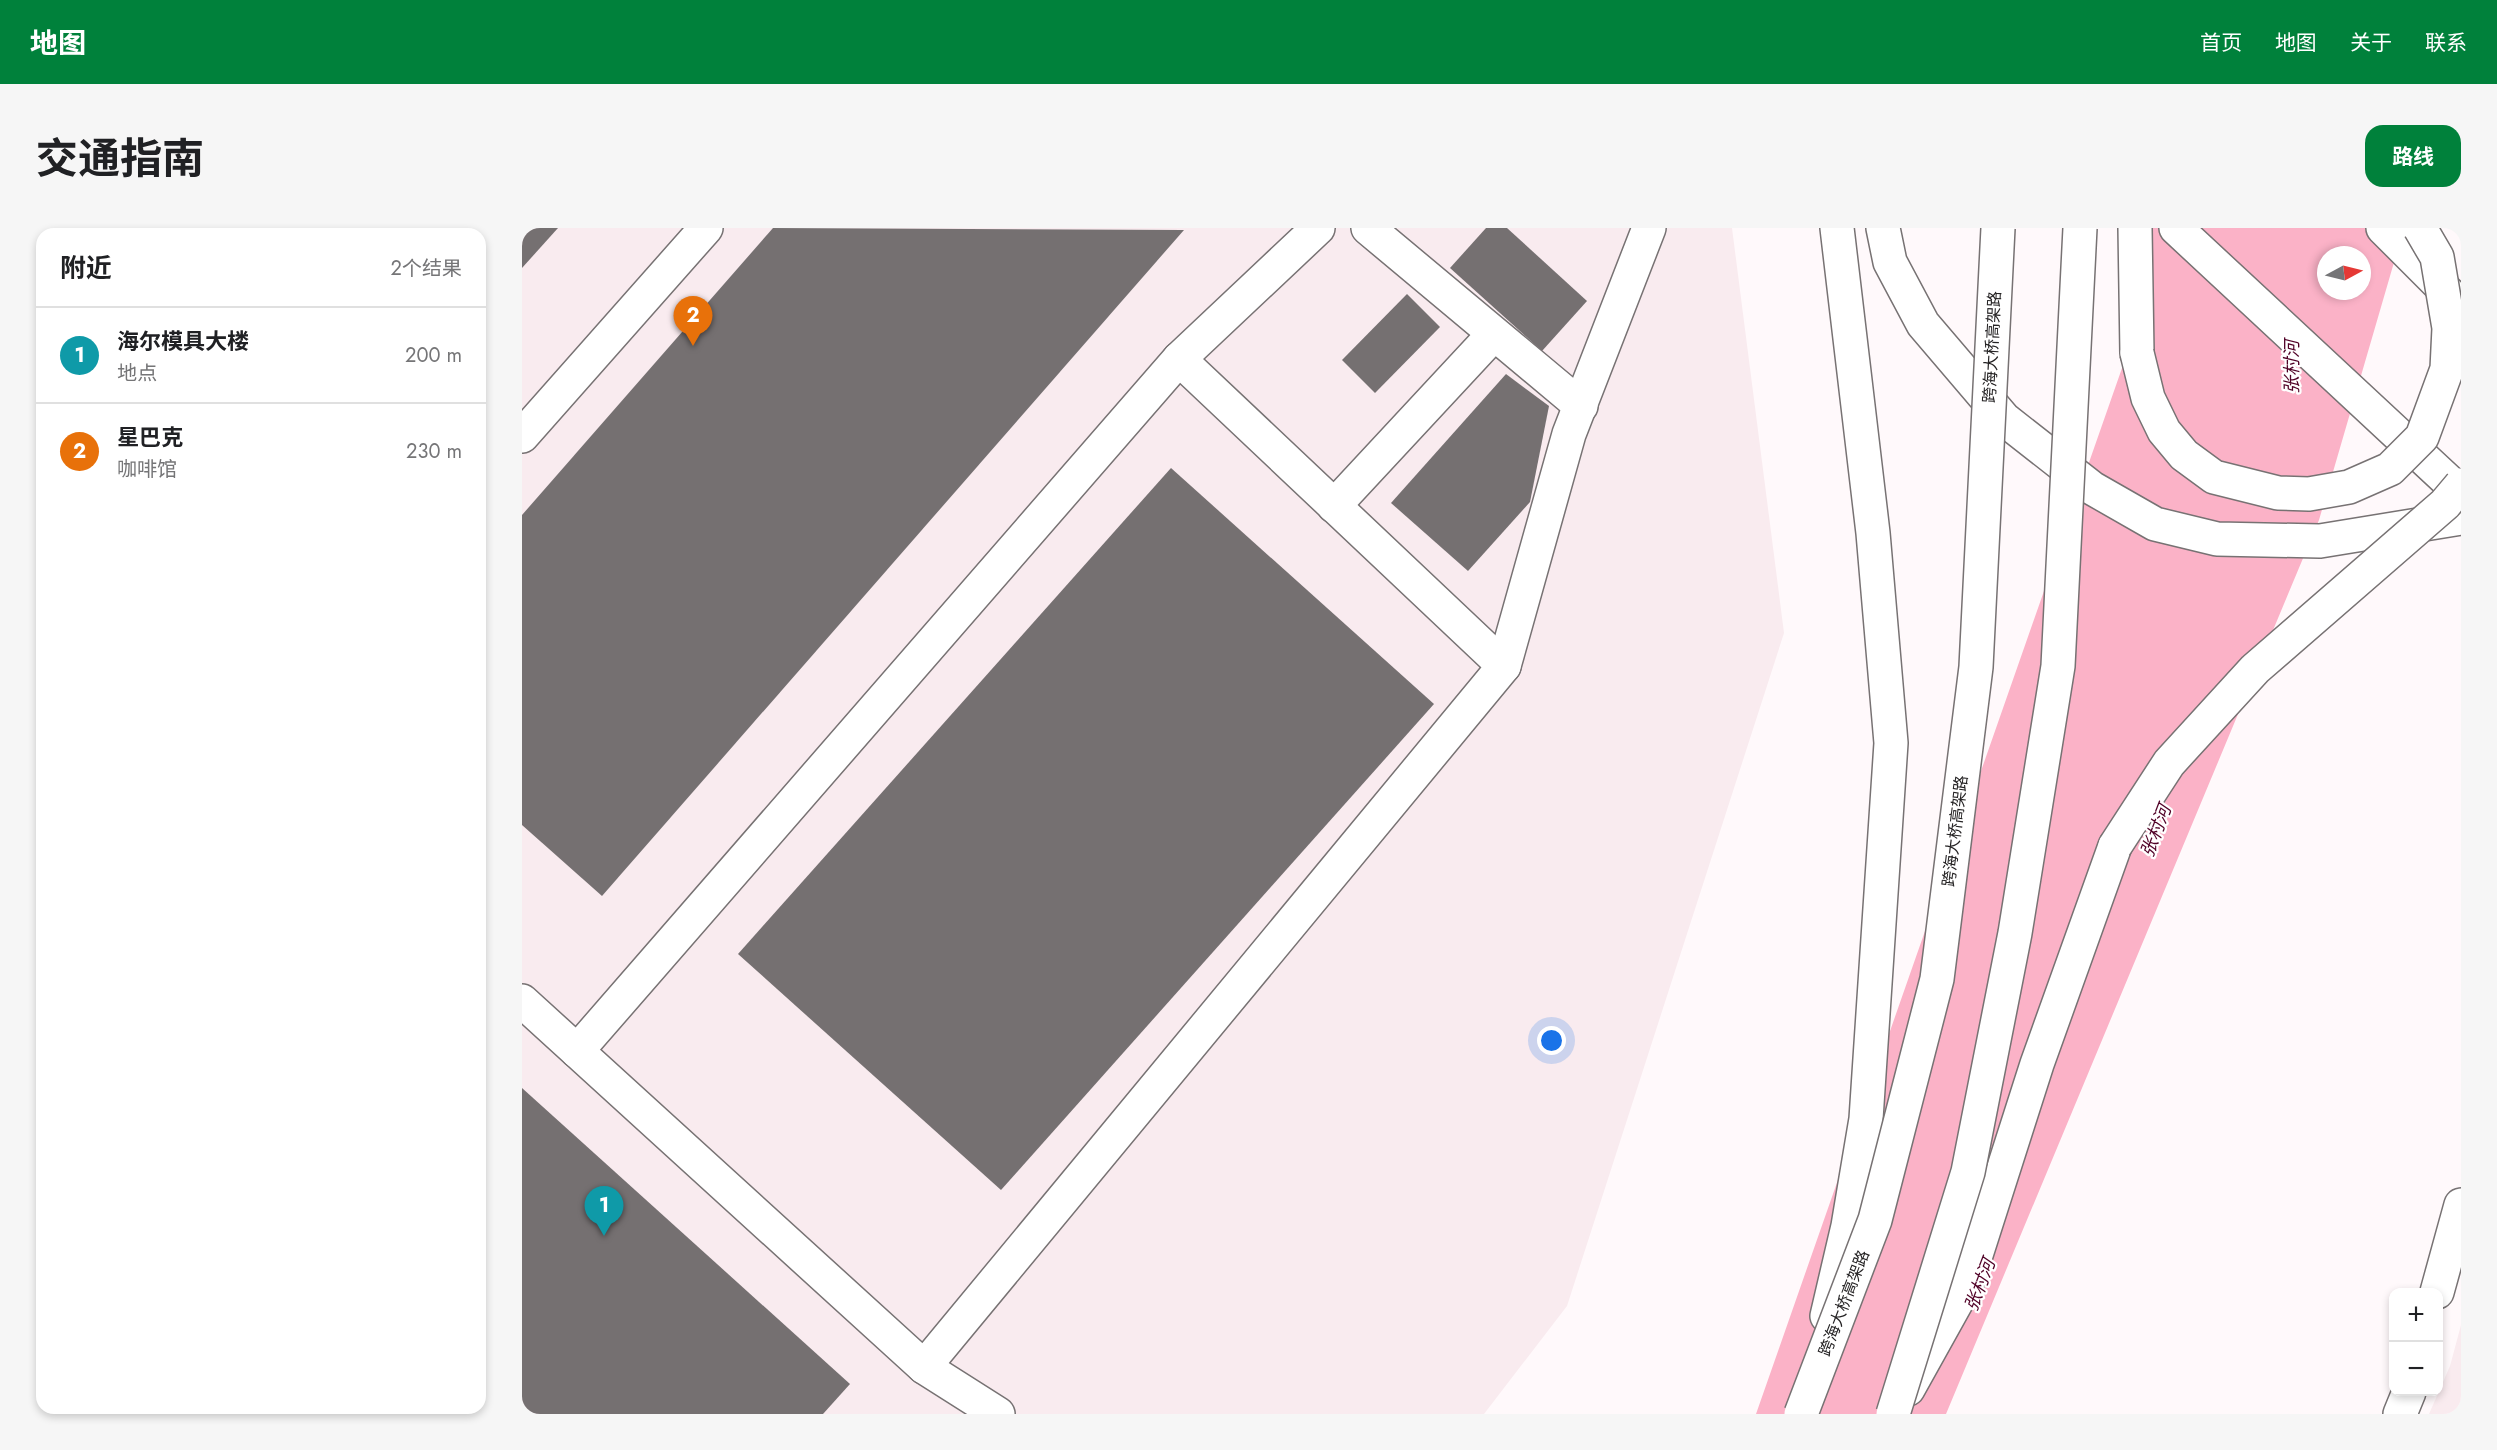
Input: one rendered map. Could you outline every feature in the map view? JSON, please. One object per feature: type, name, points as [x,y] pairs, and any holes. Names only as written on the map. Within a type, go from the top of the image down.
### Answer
[{"type":"main road","points":[[522,436],[705,228]]},
{"type":"main road","points":[[577,1051],[1179,359],[1318,228]]},
{"type":"main road","points":[[1368,228],[1493,335],[1581,406]]},
{"type":"main road","points":[[924,1367],[1504,666],[1569,434],[1649,228]]},
{"type":"main road","points":[[1804,1407],[1848,1226],[1866,1119],[1891,742],[1873,533],[1837,228]]},
{"type":"main road","points":[[1883,228],[1890,262],[1923,324],[2004,419],[2092,488],[2155,524],[2217,539],[2320,541],[2461,518]]},
{"type":"main road","name":"跨海大桥高架路","points":[[1804,1407],[1875,1220],[1937,979],[1976,667],[1998,228]]},
{"type":"main road","points":[[1894,1414],[1968,1172],[2015,933],[2056,677],[2080,228]]},
{"type":"main road","points":[[2135,228],[2137,353],[2148,398],[2164,431],[2184,455],[2214,477],[2278,493],[2309,494],[2349,487],[2390,469],[2422,437],[2447,369],[2449,328],[2437,258],[2420,228]]},
{"type":"main road","points":[[1894,1414],[1967,1283],[2037,1064],[2115,846],[2169,763],[2255,669],[2445,504],[2456,486],[2176,228]]},
{"type":"main road","points":[[2383,228],[2461,307]]},
{"type":"main road","points":[[1334,506],[1493,335]]},
{"type":"main road","points":[[1179,359],[1504,666]]},
{"type":"main road","points":[[522,1001],[924,1367],[998,1414]]},
{"type":"main road","points":[[2438,1288],[2461,1205]]},
{"type":"main road","points":[[924,1367],[955,1414]]},
{"type":"main road","points":[[2400,1414],[2407,1396]]},
{"type":"shaded area","points":[[522,228],[1732,228],[1784,633],[1567,1306],[1484,1414],[522,1414]]},
{"type":"shaded area","points":[[2461,1325],[2461,1414],[2429,1414],[2437,1396],[2443,1396],[2443,1382],[2450,1366]]},
{"type":"water","name":"张村河","points":[[2151,228],[2404,228],[2319,520],[1946,1414],[1756,1414],[2142,311]]},
{"type":"building","points":[[522,228],[558,228],[522,268]]},
{"type":"building","points":[[773,228],[1184,230],[602,896],[522,825],[522,515]]},
{"type":"building","points":[[1486,228],[1507,228],[1587,301],[1542,351],[1450,268]]},
{"type":"building","points":[[1407,294],[1440,327],[1375,393],[1342,360]]},
{"type":"building","points":[[1506,374],[1549,406],[1530,502],[1468,571],[1391,503]]},
{"type":"building","points":[[1171,468],[1434,704],[1001,1190],[738,954]]},
{"type":"building","points":[[522,1088],[850,1384],[823,1414],[522,1414]]},
{"type":"place","name":"星巴克","points":[[693,346]]},
{"type":"place","name":"海尔模具大楼","points":[[604,1236]]}]
